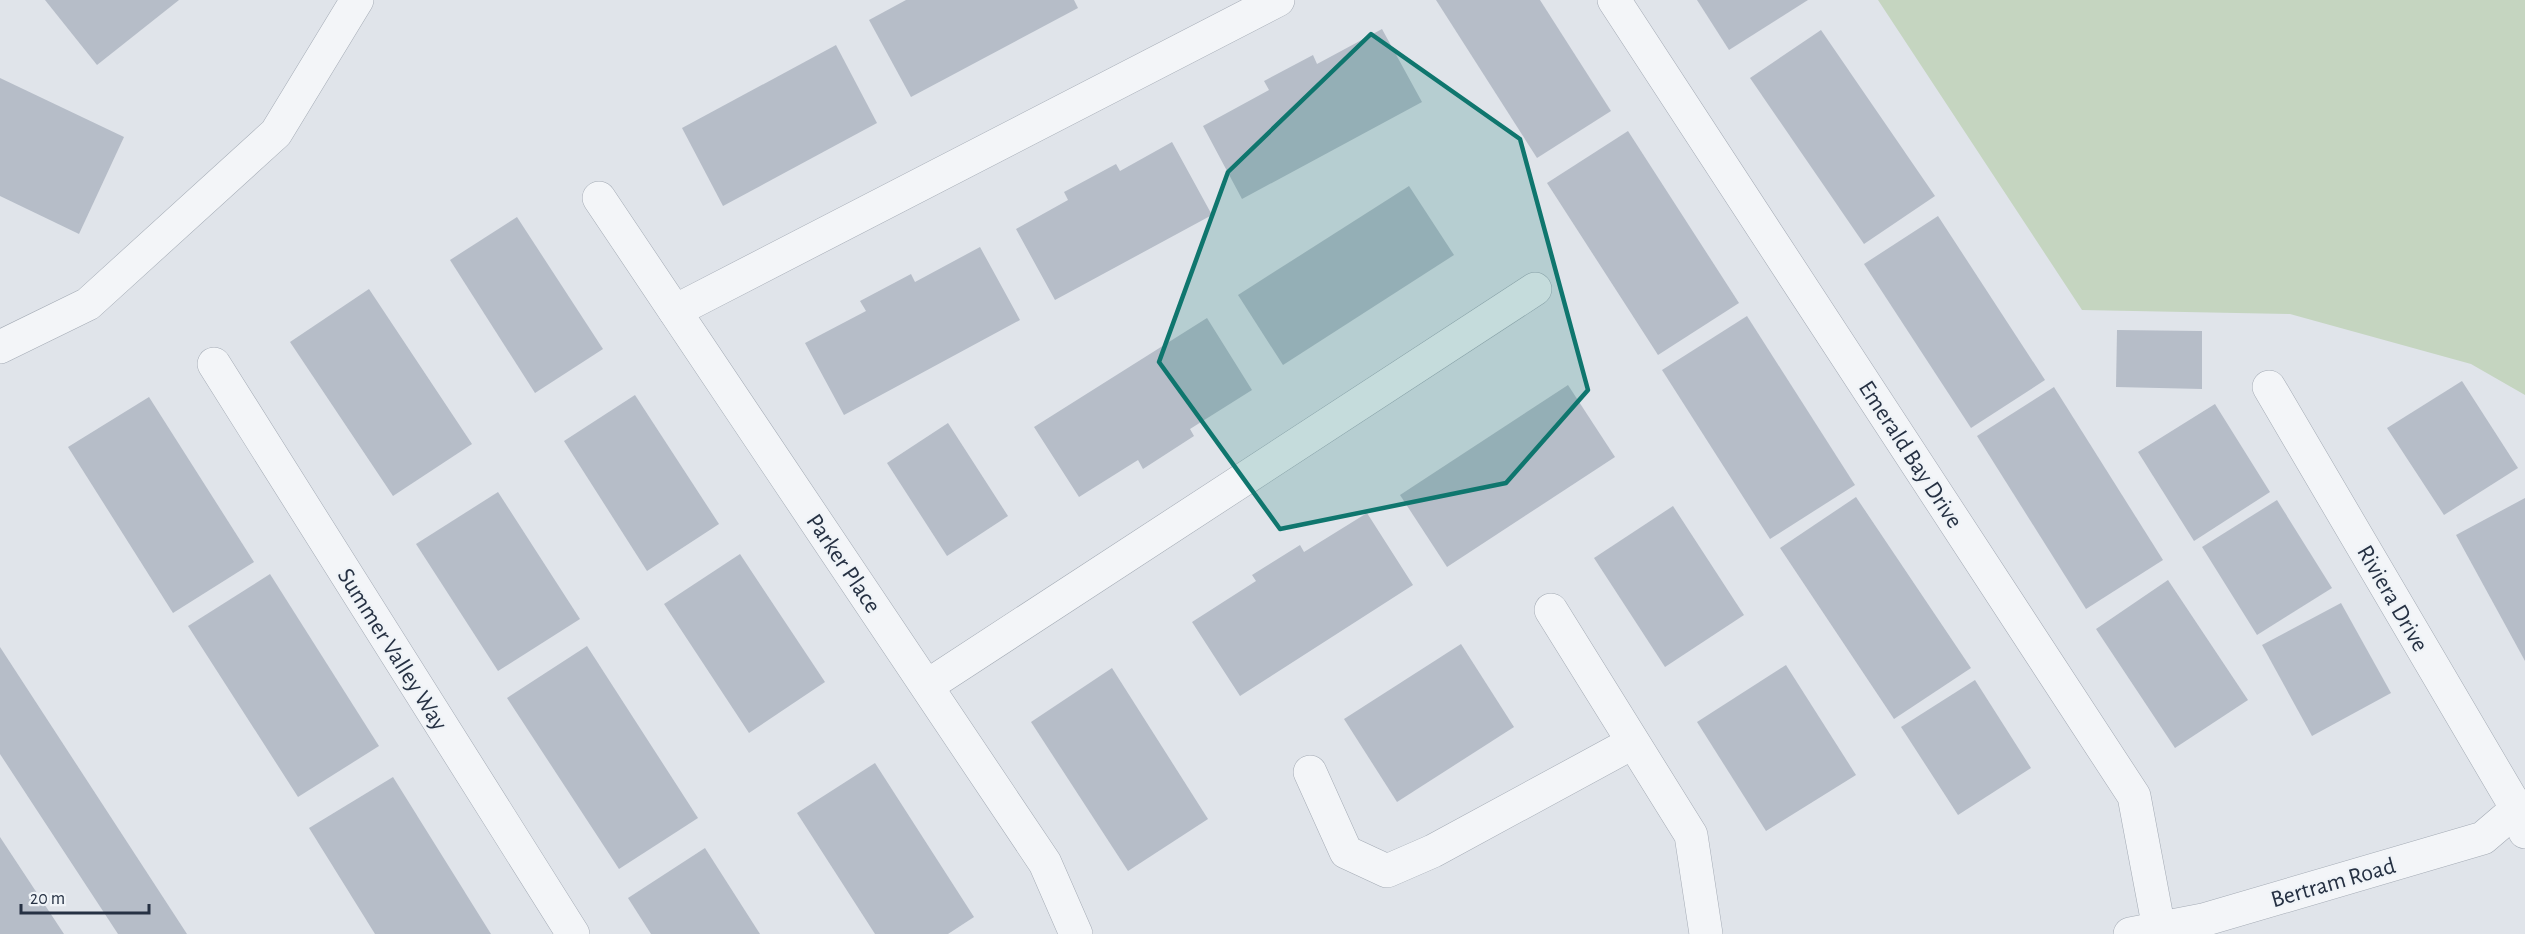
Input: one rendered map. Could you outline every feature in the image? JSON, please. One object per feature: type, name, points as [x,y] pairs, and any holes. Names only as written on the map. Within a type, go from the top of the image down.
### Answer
[{"type":"street","points":[[0,347],[88,304],[276,133],[357,0]]},
{"type":"street","points":[[675,311],[1278,0]]},
{"type":"street","name":"Emerald Bay Drive","points":[[1614,0],[2134,796],[2145,931]]},
{"type":"street","name":"Parker Place","points":[[599,198],[1045,862],[1076,934]]},
{"type":"street","points":[[927,686],[1535,289]]},
{"type":"street","name":"Summer Valley Way","points":[[214,364],[573,934]]},
{"type":"street","name":"Riviera Drive","points":[[2269,387],[2522,816]]},
{"type":"street","points":[[1551,610],[1691,835],[1706,934]]},
{"type":"street","points":[[1310,772],[1346,852],[1387,871],[1433,850],[1632,743]]},
{"type":"street","name":"Bertram Road","points":[[2145,931],[2203,920],[2483,838],[2522,816]]},
{"type":"highlighted area","points":[[1371,34],[1520,139],[1588,390],[1506,483],[1280,529],[1159,362],[1228,172]]},
{"type":"green space","points":[[1878,0],[2525,0],[2525,395],[2471,364],[2290,314],[2082,310]]},
{"type":"building","points":[[45,0],[179,0],[97,65]]},
{"type":"building","points":[[906,0],[1074,0],[1078,8],[911,97],[869,20]]},
{"type":"building","points":[[1436,0],[1540,0],[1611,111],[1537,158]]},
{"type":"building","points":[[1697,0],[1808,0],[1729,50]]},
{"type":"building","points":[[1382,29],[1422,102],[1242,199],[1203,126],[1269,90],[1264,81],[1313,55],[1317,64]]},
{"type":"building","points":[[1821,30],[1935,196],[1864,244],[1750,78]]},
{"type":"building","points":[[836,45],[877,123],[723,206],[682,128]]},
{"type":"building","points":[[0,78],[124,137],[79,234],[0,196]]},
{"type":"building","points":[[1628,131],[1739,303],[1658,355],[1547,183]]},
{"type":"building","points":[[1172,142],[1212,215],[1055,300],[1016,229],[1068,200],[1064,192],[1116,164],[1120,171]]},
{"type":"building","points":[[1409,186],[1454,255],[1283,365],[1238,295]]},
{"type":"building","points":[[1938,216],[2045,380],[1971,428],[1864,264]]},
{"type":"building","points":[[517,217],[603,349],[535,393],[450,260]]},
{"type":"building","points":[[980,247],[1020,320],[844,415],[805,343],[866,311],[860,301],[911,274],[915,282]]},
{"type":"building","points":[[369,289],[472,444],[393,496],[290,342]]},
{"type":"building","points":[[1747,316],[1855,485],[1770,539],[1662,370]]},
{"type":"building","points":[[1207,318],[1252,390],[1190,429],[1194,436],[1143,469],[1138,460],[1079,497],[1034,427]]},
{"type":"building","points":[[2117,330],[2202,331],[2202,389],[2116,387]]},
{"type":"building","points":[[2462,381],[2518,468],[2444,515],[2387,428]]},
{"type":"building","points":[[1568,385],[1615,457],[1447,567],[1400,495]]},
{"type":"building","points":[[2054,387],[2163,560],[2086,609],[1977,436]]},
{"type":"building","points":[[635,395],[719,524],[647,571],[564,441]]},
{"type":"building","points":[[149,397],[254,562],[173,613],[68,447]]},
{"type":"building","points":[[2215,404],[2270,492],[2194,541],[2138,452]]},
{"type":"building","points":[[948,423],[1008,516],[947,556],[887,463]]},
{"type":"building","points":[[498,492],[580,619],[498,671],[416,544]]},
{"type":"building","points":[[1856,497],[1971,668],[1894,719],[1780,548]]},
{"type":"building","points":[[2525,498],[2525,661],[2456,535]]},
{"type":"building","points":[[2277,500],[2332,588],[2257,635],[2202,547]]},
{"type":"building","points":[[1673,506],[1744,615],[1665,667],[1594,558]]},
{"type":"building","points":[[1367,513],[1413,585],[1240,696],[1192,622],[1256,581],[1252,575],[1300,545],[1304,552]]},
{"type":"building","points":[[740,554],[825,682],[749,733],[664,604]]},
{"type":"building","points":[[270,574],[379,746],[298,797],[188,626]]},
{"type":"building","points":[[2168,580],[2248,700],[2175,748],[2096,629]]},
{"type":"building","points":[[2341,603],[2391,693],[2312,736],[2262,645]]},
{"type":"building","points":[[1461,644],[1514,727],[1397,802],[1344,719]]},
{"type":"building","points":[[587,646],[698,818],[619,869],[507,698]]},
{"type":"building","points":[[0,647],[187,934],[118,934],[0,754]]},
{"type":"building","points":[[1786,665],[1856,775],[1766,831],[1697,722]]},
{"type":"building","points":[[1112,668],[1208,819],[1128,871],[1031,722]]},
{"type":"building","points":[[1975,680],[2031,768],[1958,815],[1901,727]]},
{"type":"building","points":[[875,763],[974,917],[948,934],[875,934],[797,813]]},
{"type":"building","points":[[393,777],[491,934],[375,934],[309,828]]},
{"type":"building","points":[[0,837],[64,934],[0,934]]},
{"type":"building","points":[[705,848],[760,934],[651,934],[628,898]]}]
